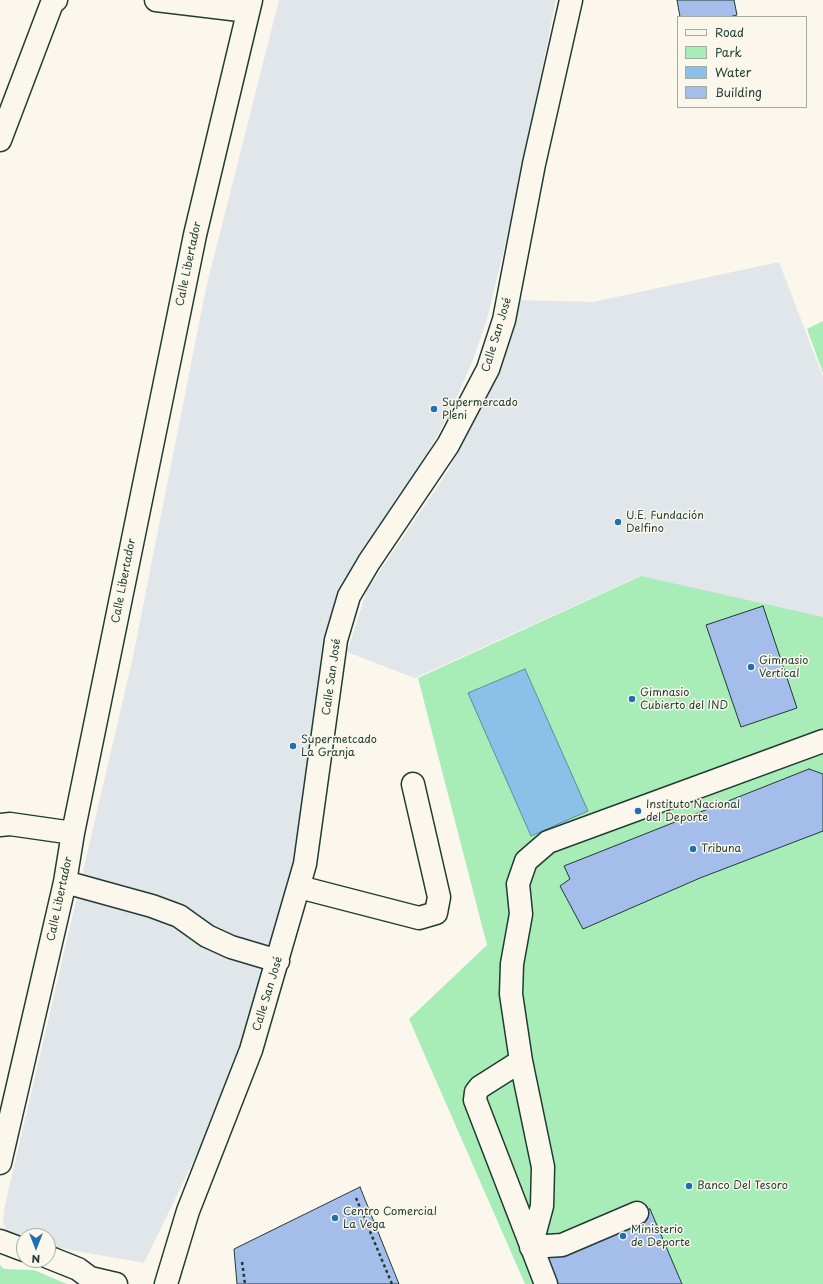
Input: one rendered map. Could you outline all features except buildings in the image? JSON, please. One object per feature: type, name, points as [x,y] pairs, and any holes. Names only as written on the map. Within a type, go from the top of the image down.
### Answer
[{"type":"street","points":[[0,140],[52,3],[56,0]]},
{"type":"street","points":[[156,0],[250,6]]},
{"type":"street","name":"Calle San José","points":[[168,1279],[188,1211],[251,1050],[299,887],[305,864],[314,804],[336,640],[349,596],[369,562],[448,445],[488,369],[504,320],[534,164],[571,0]]},
{"type":"street","name":"Calle Libertador","points":[[0,1163],[65,882],[73,832],[195,235],[250,6]]},
{"type":"street","points":[[531,1247],[542,1206],[543,1167],[521,1061],[510,994],[512,964],[521,914],[518,884],[526,861],[548,842],[823,740]]},
{"type":"street","points":[[299,887],[418,918],[436,913],[439,897],[413,784]]},
{"type":"street","points":[[0,825],[10,824],[73,832]]},
{"type":"street","points":[[65,882],[152,906],[179,916],[207,936],[231,947],[278,961]]},
{"type":"street","points":[[521,1061],[480,1087],[476,1092],[475,1100],[546,1284]]},
{"type":"street","points":[[531,1247],[562,1245],[637,1213]]},
{"type":"street","points":[[0,1241],[16,1247]]},
{"type":"street","points":[[56,1260],[78,1269],[91,1281],[116,1284]]},
{"type":"street","points":[[149,1284],[168,1279]]},
{"type":"path","points":[[356,1198],[392,1284]]},
{"type":"path","points":[[242,1262],[245,1284]]},
{"type":"shaded area","points":[[279,0],[556,0],[511,220],[487,319],[473,360],[448,417],[405,492],[360,557],[334,603],[329,680],[313,796],[240,1050],[212,1123],[144,1263],[56,1247],[56,1228],[16,1228],[16,1238],[8,1234],[3,1222],[5,1205],[133,657],[206,288]]},
{"type":"shaded area","name":"U.E. Fundación Delfino","points":[[779,262],[823,377],[823,619],[640,576],[415,678],[347,652],[367,590],[450,468],[493,379],[520,300],[593,302]]},
{"type":"green space","points":[[823,321],[823,373],[807,329]]},
{"type":"green space","name":"Instituto Nacional del Deporte","points":[[641,576],[823,617],[823,1284],[525,1284],[409,1019],[487,945],[418,678]]},
{"type":"green space","points":[[0,1265],[4,1269],[34,1270],[67,1284],[0,1284]]},
{"type":"water","points":[[525,669],[588,811],[531,836],[468,693]]},
{"type":"place","name":"Supermercado Pleni","points":[[434,409]]},
{"type":"place","name":"U.E. Fundación Delfino","points":[[618,522]]},
{"type":"place","name":"Gimnasio Vertical","points":[[751,667]]},
{"type":"place","name":"Gimnasio Cubierto del IND","points":[[632,699]]},
{"type":"place","name":"Supermetcado La Granja","points":[[293,746]]},
{"type":"place","name":"Instituto Nacional del Deporte","points":[[638,811]]},
{"type":"place","name":"Tribuna","points":[[693,849]]},
{"type":"place","name":"Banco Del Tesoro","points":[[689,1186]]},
{"type":"place","name":"Centro Comercial La Vega","points":[[335,1218]]},
{"type":"place","name":"Ministerio de Deporte","points":[[623,1236]]}]
